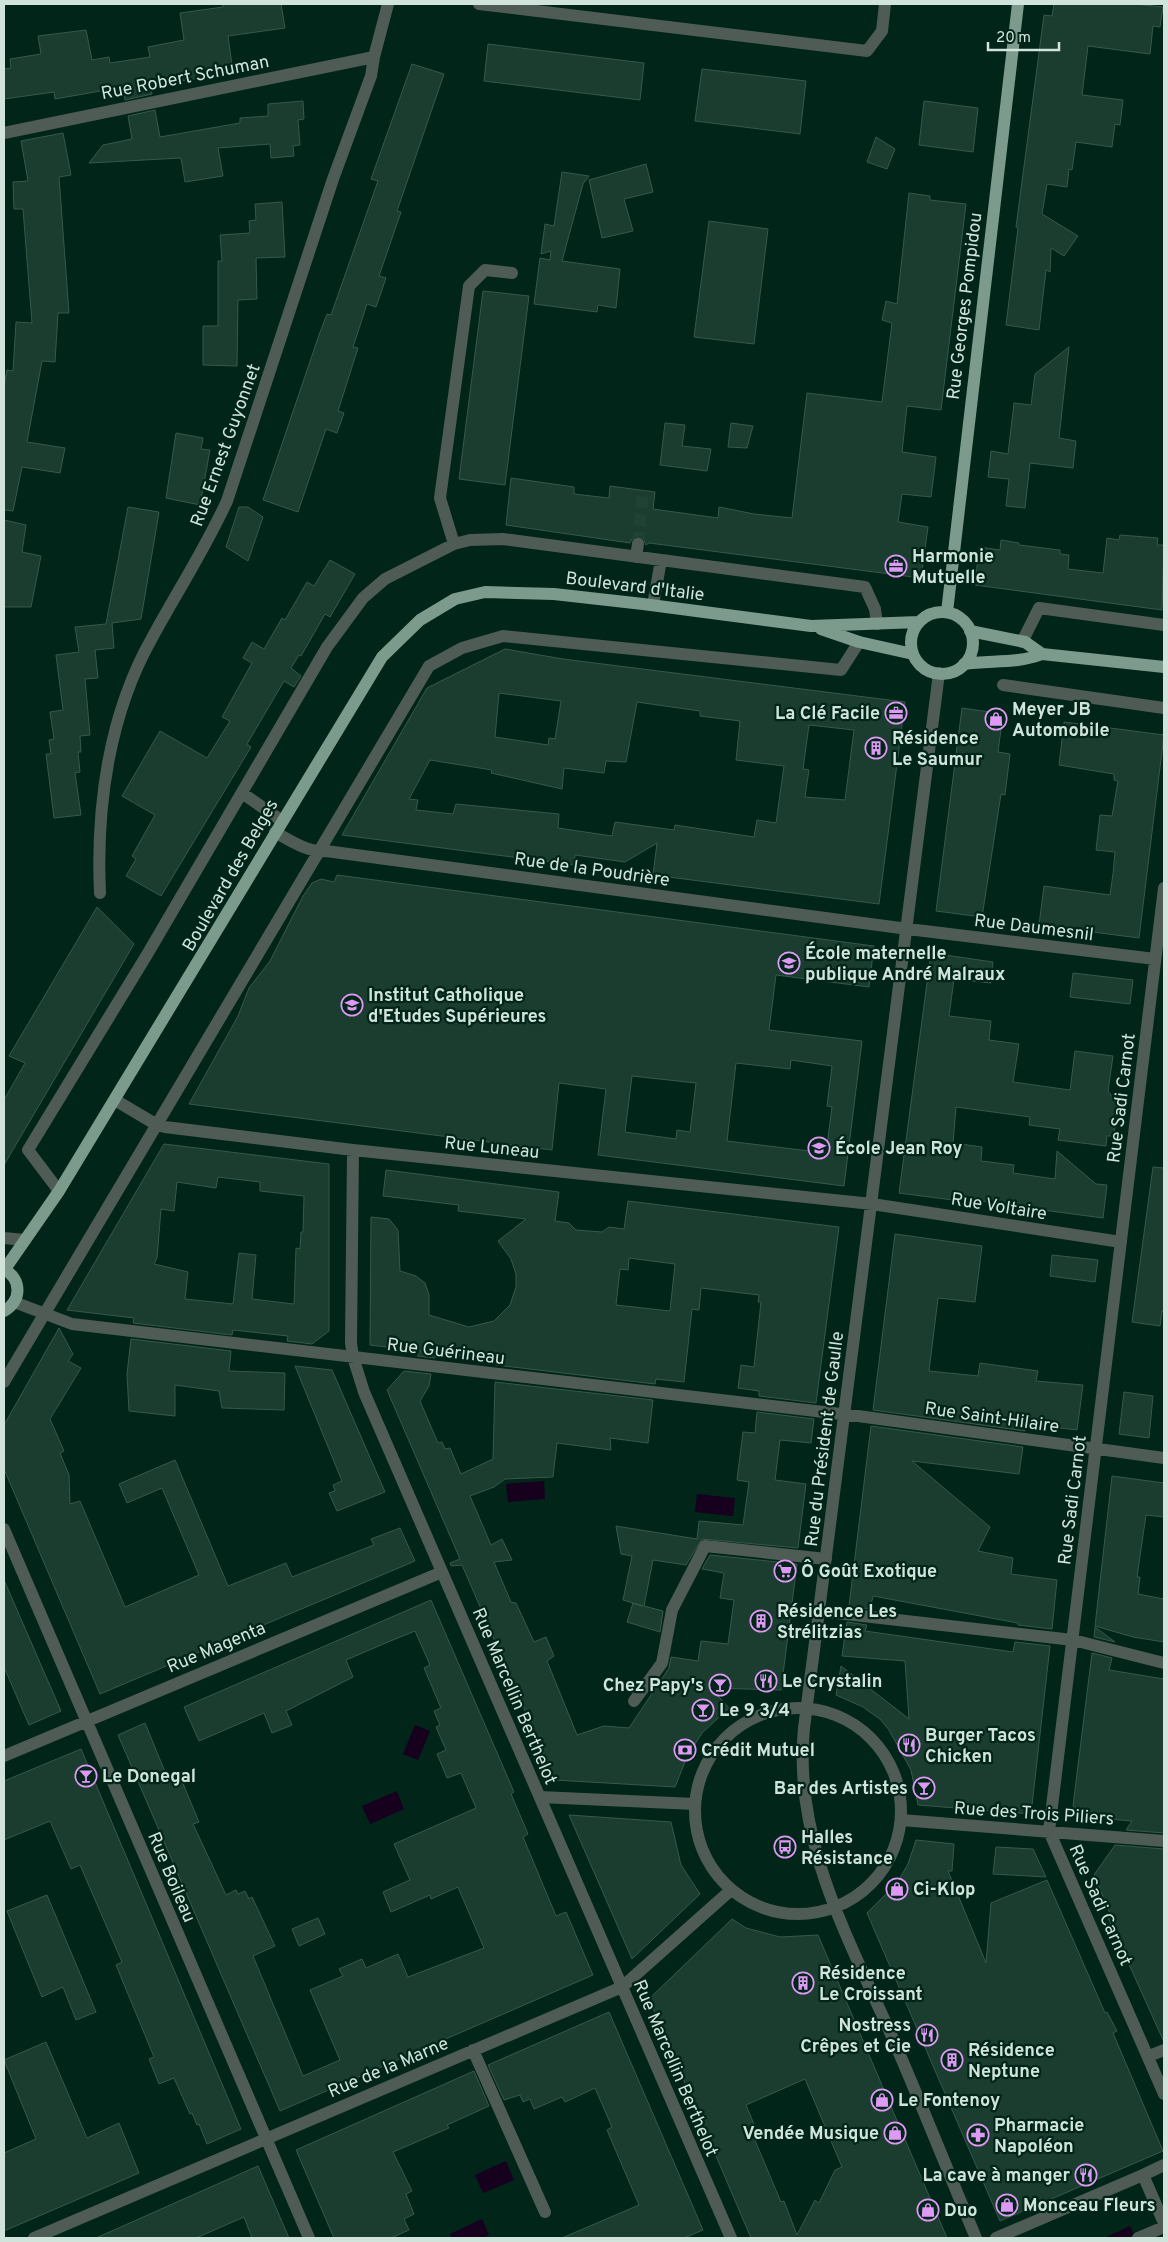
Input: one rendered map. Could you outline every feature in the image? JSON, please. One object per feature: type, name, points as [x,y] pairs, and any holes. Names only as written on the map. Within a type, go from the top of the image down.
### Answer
[{"type":"main road","name":"Rue Georges Pompidou","points":[[947,612],[1018,4]]},
{"type":"main road","name":"Boulevard d'Italie","points":[[455,599],[485,592],[554,594],[812,626]]},
{"type":"main road","name":"Boulevard des Belges","points":[[4,1269],[59,1191],[191,976],[278,826],[382,657],[420,620],[455,599]]},
{"type":"main road","points":[[947,612],[961,618],[970,631],[973,642],[971,654],[964,664],[957,670],[939,673],[923,667],[913,654],[912,637],[919,622],[932,613],[947,612]]},
{"type":"main road","points":[[812,626],[919,622]]},
{"type":"main road","points":[[812,626],[859,642],[913,654]]},
{"type":"main road","points":[[970,631],[1022,642],[1042,654],[1164,667]]},
{"type":"main road","points":[[964,664],[984,661],[1025,661],[1042,654]]},
{"type":"main road","points":[[4,1269],[16,1280],[17,1295],[14,1302],[4,1311]]},
{"type":"street","name":"Rue Ernest Guyonnet","points":[[100,893],[103,797],[114,732],[143,656],[209,542],[227,501],[333,179],[371,76],[388,4]]},
{"type":"street","points":[[479,4],[867,51],[882,31],[885,4]]},
{"type":"street","name":"Rue Robert Schuman","points":[[4,132],[374,57]]},
{"type":"street","points":[[454,544],[440,498],[469,286],[485,270],[512,274]]},
{"type":"street","points":[[59,1191],[28,1150],[242,793],[326,648],[363,598],[385,579],[454,544],[470,540],[503,538],[866,587],[877,624]]},
{"type":"street","points":[[636,557],[638,544]]},
{"type":"street","points":[[653,605],[661,560]]},
{"type":"street","points":[[1022,642],[1038,608],[1164,626]]},
{"type":"street","points":[[4,1382],[429,666],[462,648],[503,636],[841,670],[859,642]]},
{"type":"street","name":"Rue du Président de Gaulle","points":[[939,673],[908,929],[801,1754],[806,1813],[825,1882],[976,2238]]},
{"type":"street","points":[[1004,685],[1164,708]]},
{"type":"street","name":"Rue de la Poudrière","points":[[242,793],[278,826],[289,840],[319,852],[326,851],[908,929]]},
{"type":"street","name":"Rue Sadi Carnot","points":[[1164,888],[1049,1831],[1164,2094]]},
{"type":"street","name":"Rue Daumesnil","points":[[908,929],[1155,959]]},
{"type":"street","name":"Rue Luneau","points":[[115,1100],[157,1125],[353,1150],[872,1204]]},
{"type":"street","name":"Rue Marcellin Berthelot","points":[[353,1150],[353,1357],[364,1392],[731,2238]]},
{"type":"street","name":"Rue Voltaire","points":[[872,1204],[1121,1242]]},
{"type":"street","points":[[4,1238],[25,1240]]},
{"type":"street","name":"Rue Guérineau","points":[[14,1302],[72,1324],[845,1414]]},
{"type":"street","name":"Rue Saint-Hilaire","points":[[845,1414],[1164,1458]]},
{"type":"street","name":"Rue Boileau","points":[[4,1529],[309,2238]]},
{"type":"street","points":[[634,1701],[662,1663],[672,1610],[705,1546],[826,1559]]},
{"type":"street","name":"Rue Magenta","points":[[4,1756],[442,1572]]},
{"type":"street","points":[[819,1611],[1073,1640],[1164,1663]]},
{"type":"street","points":[[807,1708],[822,1710],[850,1722],[868,1735],[883,1752],[894,1772],[900,1794],[901,1820],[891,1855],[882,1872],[861,1893],[836,1907],[800,1914],[781,1913],[755,1904],[731,1890],[715,1872],[703,1852],[696,1828],[695,1804],[699,1781],[708,1760],[722,1741],[740,1725],[761,1714],[783,1709],[807,1708]]},
{"type":"street","points":[[540,1797],[695,1804]]},
{"type":"street","name":"Rue des Trois Piliers","points":[[901,1820],[1164,1841]]},
{"type":"street","name":"Rue de la Marne","points":[[34,2238],[622,1987],[731,1890]]},
{"type":"street","points":[[473,2050],[545,2212]]},
{"type":"street","points":[[1149,2056],[1164,2050]]},
{"type":"street","points":[[996,2238],[1164,2165]]},
{"type":"street","points":[[1138,2238],[1164,2225],[1143,2175]]},
{"type":"shaded area","points":[[544,1481],[545,1499],[508,1502],[506,1484]]},
{"type":"shaded area","points":[[697,1494],[735,1498],[733,1516],[695,1512]]},
{"type":"shaded area","points":[[415,1725],[430,1731],[418,1760],[403,1754]]},
{"type":"shaded area","points":[[397,1791],[404,1809],[370,1824],[362,1806]]},
{"type":"shaded area","points":[[506,2161],[514,2180],[483,2193],[475,2175]]},
{"type":"shaded area","points":[[482,2219],[489,2235],[483,2238],[452,2238],[450,2234]]},
{"type":"shaded area","points":[[1130,2226],[1134,2235],[1128,2238],[1104,2238]]},
{"type":"building","points":[[223,4],[281,4],[285,28],[228,36],[233,73],[154,85],[155,88],[151,89],[152,94],[125,100],[123,87],[55,99],[54,92],[4,99],[4,69],[11,68],[10,59],[41,54],[38,36],[86,30],[92,60],[109,57],[110,63],[150,57],[148,47],[184,40],[180,13],[223,7]]},
{"type":"building","points":[[1054,4],[1135,4],[1163,7],[1160,27],[1153,26],[1150,54],[1088,46],[1082,95],[1123,100],[1120,125],[1115,124],[1112,147],[1076,142],[1072,170],[1069,169],[1067,187],[1047,184],[1042,214],[1078,236],[1064,256],[1051,248],[1050,272],[1046,270],[1039,330],[1006,325],[1018,228],[1016,227],[1044,15],[1052,16]]},
{"type":"building","points":[[488,44],[644,63],[640,100],[484,81]]},
{"type":"building","points":[[412,64],[444,74],[397,211],[401,212],[379,276],[386,278],[376,307],[367,304],[353,347],[358,348],[338,411],[344,413],[337,433],[326,429],[298,512],[263,500],[319,335],[327,314],[331,315],[378,181],[371,179]]},
{"type":"building","points":[[702,69],[806,81],[800,134],[695,121]]},
{"type":"building","points":[[303,101],[304,119],[298,120],[300,145],[293,146],[294,156],[271,158],[270,144],[218,148],[223,176],[185,182],[181,158],[89,163],[103,145],[132,139],[128,116],[155,110],[160,137],[240,123],[240,118],[268,116],[268,104]]},
{"type":"building","points":[[924,101],[978,108],[973,152],[919,145]]},
{"type":"building","points":[[63,133],[71,175],[59,177],[69,313],[58,313],[55,362],[42,361],[27,442],[65,448],[60,473],[22,467],[13,511],[4,510],[4,386],[7,370],[13,371],[16,322],[32,323],[23,209],[14,209],[13,182],[28,181],[21,141]]},
{"type":"building","points":[[876,137],[895,149],[887,169],[867,162]]},
{"type":"building","points":[[646,164],[653,192],[624,199],[633,231],[602,238],[589,180]]},
{"type":"building","points":[[562,172],[589,176],[583,184],[562,261],[620,269],[616,308],[598,305],[597,312],[534,304],[540,258],[550,260],[551,251],[541,254],[545,224],[554,226]]},
{"type":"building","points":[[909,193],[930,196],[930,200],[966,204],[941,410],[907,406],[902,452],[936,457],[931,497],[902,494],[898,522],[928,527],[921,578],[649,543],[646,545],[643,538],[639,536],[632,539],[630,543],[506,525],[511,478],[574,487],[574,494],[609,498],[610,486],[655,492],[653,509],[718,518],[719,507],[754,514],[792,518],[807,393],[882,402],[892,323],[882,320],[886,301],[897,304]]},
{"type":"building","points":[[282,202],[285,257],[256,258],[257,299],[238,300],[237,366],[203,365],[203,326],[218,326],[218,261],[222,261],[220,235],[250,233],[249,221],[256,220],[255,204]]},
{"type":"building","points":[[709,221],[768,229],[754,344],[694,337]]},
{"type":"building","points":[[483,291],[529,296],[505,485],[459,479]]},
{"type":"building","points":[[1069,347],[1059,438],[1076,441],[1073,468],[1030,463],[1025,508],[1006,506],[1009,479],[988,477],[991,451],[1008,454],[1014,403],[1031,405],[1035,374]]},
{"type":"building","points":[[665,423],[685,425],[682,446],[711,449],[707,471],[660,465]]},
{"type":"building","points":[[731,423],[753,426],[747,448],[728,447]]},
{"type":"building","points":[[176,433],[203,438],[201,449],[210,450],[200,505],[166,498]]},
{"type":"building","points":[[128,507],[159,512],[141,619],[112,623],[114,648],[95,650],[98,678],[85,679],[90,735],[80,736],[81,752],[78,752],[80,772],[75,773],[81,815],[54,818],[46,754],[51,754],[49,740],[54,739],[50,712],[63,710],[56,655],[79,652],[75,627],[106,624]]},
{"type":"building","points":[[239,507],[248,507],[263,517],[248,561],[226,547]]},
{"type":"building","points":[[4,520],[26,525],[22,552],[41,556],[31,607],[4,607]]},
{"type":"building","points":[[1120,535],[1158,538],[1157,545],[1164,545],[1162,610],[975,585],[979,547],[1000,550],[1001,540],[1019,543],[1019,545],[1060,550],[1060,554],[1069,555],[1068,569],[1103,573],[1107,538],[1119,540]]},
{"type":"building","points":[[330,560],[355,574],[330,617],[325,614],[301,656],[299,655],[291,668],[301,676],[294,687],[284,681],[247,744],[251,747],[161,896],[126,876],[136,859],[132,856],[155,815],[122,796],[160,731],[207,758],[230,721],[222,717],[252,663],[243,658],[252,642],[264,649],[282,618],[285,620],[307,582],[314,586]]},
{"type":"building","points":[[505,649],[563,659],[905,702],[879,904],[653,875],[657,843],[625,862],[575,855],[574,865],[342,835],[427,688]],"holes":[[[499,693],[561,701],[555,739],[549,738],[548,745],[495,737]],[[637,702],[700,711],[700,716],[740,721],[736,760],[784,766],[776,823],[757,820],[754,837],[675,825],[674,830],[615,822],[612,836],[558,828],[559,814],[456,804],[453,814],[416,810],[418,800],[409,799],[430,760],[492,770],[491,773],[562,789],[564,768],[604,773],[606,761],[626,762]],[[809,725],[854,730],[845,800],[805,797],[809,770],[803,769]]]},
{"type":"building","points":[[962,708],[1003,714],[998,752],[1010,754],[1005,795],[1001,794],[982,917],[936,911]]},
{"type":"building","points":[[1064,722],[1164,735],[1139,938],[1039,925],[1044,886],[1110,895],[1113,874],[1115,852],[1096,850],[1100,815],[1112,816],[1118,781],[1114,780],[1114,774],[1059,765]]},
{"type":"building","points":[[337,875],[874,946],[869,987],[776,975],[769,1030],[862,1041],[844,1186],[598,1155],[606,1089],[559,1083],[552,1150],[189,1104],[238,1016],[249,988],[270,961],[303,896],[312,883],[321,879],[334,882]],"holes":[[[791,1060],[832,1066],[827,1106],[832,1107],[826,1153],[727,1141],[736,1063],[790,1069]],[[632,1076],[696,1083],[690,1132],[677,1130],[676,1139],[625,1132]]]},
{"type":"building","points":[[97,907],[134,944],[4,1165],[4,1100],[25,1063],[9,1056]]},
{"type":"building","points":[[931,953],[993,962],[991,983],[954,979],[949,1016],[991,1021],[989,1040],[1019,1044],[1013,1082],[1070,1090],[1075,1051],[1113,1056],[1108,1091],[1117,1104],[1114,1136],[1107,1136],[1106,1146],[1058,1140],[1060,1129],[1029,1125],[1030,1117],[956,1107],[953,1143],[982,1147],[981,1161],[1014,1165],[1013,1173],[1055,1179],[1057,1151],[1096,1184],[1107,1185],[1103,1218],[998,1204],[998,1202],[953,1200],[899,1193]]},
{"type":"building","points":[[1073,973],[1133,980],[1130,1004],[1070,997]]},
{"type":"building","points":[[164,1144],[329,1164],[329,1331],[312,1344],[287,1341],[288,1336],[233,1330],[232,1335],[133,1323],[134,1318],[67,1310]],"holes":[[[218,1177],[260,1182],[260,1191],[304,1196],[303,1232],[301,1232],[300,1249],[296,1248],[294,1304],[252,1299],[256,1255],[239,1253],[233,1304],[185,1299],[188,1272],[154,1264],[157,1258],[161,1209],[174,1211],[177,1182],[216,1188]]]},
{"type":"building","points":[[1153,1167],[1164,1168],[1164,1312],[1162,1311],[1160,1326],[1132,1322]]},
{"type":"building","points":[[386,1170],[559,1192],[555,1221],[569,1223],[576,1230],[602,1232],[609,1227],[624,1229],[628,1201],[839,1227],[816,1403],[759,1396],[759,1391],[738,1388],[741,1365],[754,1367],[761,1302],[758,1302],[759,1295],[701,1288],[699,1310],[692,1309],[684,1382],[656,1379],[655,1384],[496,1365],[496,1360],[436,1353],[435,1358],[417,1356],[421,1351],[370,1345],[371,1217],[389,1219],[398,1230],[400,1271],[416,1276],[425,1283],[429,1295],[429,1315],[469,1327],[494,1321],[510,1305],[516,1287],[516,1274],[511,1259],[498,1241],[526,1219],[458,1211],[459,1205],[383,1196]],"holes":[[[629,1258],[675,1264],[670,1311],[616,1305],[620,1269],[628,1270]]]},
{"type":"building","points":[[895,1234],[982,1246],[975,1302],[938,1298],[929,1371],[978,1376],[980,1363],[1038,1371],[1036,1381],[1083,1385],[1077,1430],[1026,1424],[1025,1431],[873,1410]]},
{"type":"building","points":[[1052,1255],[1098,1260],[1095,1282],[1050,1276]]},
{"type":"building","points":[[59,1328],[73,1354],[68,1361],[81,1368],[50,1419],[64,1451],[60,1453],[69,1475],[70,1504],[80,1501],[125,1607],[199,1575],[162,1488],[127,1503],[119,1484],[175,1460],[228,1586],[286,1563],[292,1577],[374,1545],[371,1539],[400,1528],[415,1561],[100,1694],[4,1469],[4,1425]]},
{"type":"building","points":[[131,1339],[231,1351],[229,1371],[285,1373],[284,1410],[222,1408],[219,1391],[175,1385],[175,1416],[129,1411],[127,1374]]},
{"type":"building","points":[[295,1366],[332,1370],[385,1492],[337,1511],[329,1493],[335,1491],[333,1485],[342,1481]]},
{"type":"building","points":[[404,1371],[431,1374],[429,1386],[420,1401],[438,1443],[442,1442],[445,1449],[450,1448],[461,1474],[493,1459],[495,1382],[653,1400],[648,1443],[610,1438],[611,1450],[557,1443],[553,1477],[505,1479],[494,1487],[470,1496],[491,1545],[502,1539],[512,1560],[494,1562],[511,1602],[516,1603],[534,1642],[546,1637],[554,1656],[547,1661],[577,1735],[604,1726],[629,1728],[669,1668],[671,1657],[698,1661],[701,1641],[728,1644],[734,1600],[720,1598],[724,1573],[702,1569],[710,1555],[797,1564],[781,1690],[711,1688],[729,1708],[702,1733],[687,1757],[675,1787],[555,1780],[462,1565],[451,1566],[450,1563],[460,1559],[387,1390]]},
{"type":"building","points":[[1124,1392],[1153,1396],[1149,1438],[1119,1434]]},
{"type":"building","points":[[757,1412],[814,1419],[811,1443],[780,1440],[775,1480],[806,1484],[798,1548],[702,1539],[686,1565],[653,1560],[644,1606],[663,1611],[660,1632],[627,1622],[633,1603],[623,1600],[632,1556],[621,1554],[616,1526],[697,1539],[699,1521],[743,1525],[749,1482],[737,1480],[743,1432],[755,1433]]},
{"type":"building","points":[[871,1426],[1023,1447],[1019,1474],[912,1461],[990,1527],[978,1551],[1013,1558],[1011,1574],[1057,1580],[1052,1629],[1018,1625],[1018,1623],[873,1596],[870,1609],[849,1606]]},
{"type":"building","points":[[1112,1476],[1164,1483],[1164,1517],[1146,1515],[1137,1577],[1140,1577],[1138,1594],[1164,1599],[1164,1642],[1133,1637],[1095,1626]]},
{"type":"building","points":[[4,1580],[61,1711],[29,1725],[4,1667]]},
{"type":"building","points":[[431,1600],[514,1792],[511,1794],[528,1834],[523,1837],[556,1916],[566,1912],[593,1975],[280,2111],[118,1735],[145,1723],[168,1779],[179,1774],[199,1822],[193,1824],[226,1895],[236,1890],[238,1894],[245,1891],[249,1899],[252,1897],[275,1946],[253,1956],[303,2076],[340,2060],[310,1990],[343,1976],[339,1969],[362,1959],[366,1968],[398,1954],[408,1977],[484,1948],[458,1887],[431,1899],[430,1895],[391,1912],[383,1892],[410,1880],[394,1844],[476,1808],[461,1773],[447,1778],[437,1754],[446,1750],[436,1727],[440,1725],[434,1711],[441,1708],[424,1668],[430,1665],[415,1631],[346,1660],[353,1677],[286,1711],[292,1725],[272,1733],[264,1713],[199,1741],[184,1707]]},
{"type":"building","points":[[847,1622],[867,1625],[865,1631],[1013,1652],[1015,1642],[1050,1646],[1031,1814],[918,1805],[911,1770],[889,1730],[881,1720],[863,1707],[836,1695],[841,1666],[909,1719],[905,1661],[842,1656]]},
{"type":"building","points":[[1095,1627],[1115,1642],[1094,1637]]},
{"type":"building","points":[[1092,1653],[1112,1658],[1109,1670],[1164,1679],[1164,1833],[1126,1830],[1132,1821],[1097,1818],[1091,1811],[1082,1817],[1073,1806]]},
{"type":"building","points":[[81,1749],[241,2129],[207,2144],[199,2124],[197,2125],[192,2113],[190,2114],[174,2078],[159,2084],[149,2059],[154,2057],[116,1965],[122,1962],[80,1865],[71,1869],[50,1821],[4,1840],[4,1781]]},
{"type":"building","points":[[569,1815],[671,1822],[681,1865],[700,1894],[632,1959]]},
{"type":"building","points":[[916,1840],[954,1844],[952,1871],[948,1871],[986,1963],[991,1903],[1047,1880],[1105,2013],[1107,2012],[1117,2031],[1113,2033],[1163,2151],[1000,2221],[867,1913],[897,1883],[908,1864]]},
{"type":"building","points":[[1115,1845],[1164,1849],[1164,2042],[1108,1918],[1111,1916],[1094,1875]]},
{"type":"building","points":[[996,1847],[1033,1849],[1046,1877],[993,1874]]},
{"type":"building","points":[[47,1895],[96,2012],[76,2020],[63,1987],[42,1997],[7,1911]]},
{"type":"building","points":[[318,1918],[325,1934],[299,1946],[292,1929]]},
{"type":"building","points":[[732,1919],[746,1928],[780,1937],[818,1935],[947,2238],[751,2238],[649,1999]],"holes":[[[805,2079],[842,2167],[835,2170],[819,2203],[815,2200],[797,2235],[784,2201],[781,2202],[754,2138],[759,2136],[746,2105]]]},
{"type":"building","points":[[609,2012],[703,2230],[684,2238],[562,2238],[639,2205],[607,2130],[612,2127],[595,2088],[565,2102],[562,2097],[534,2109],[530,2099],[523,2102],[520,2095],[504,2100],[488,2065]]},
{"type":"building","points":[[46,2042],[87,2138],[119,2123],[139,2173],[4,2231],[4,2153],[36,2139],[4,2060]]},
{"type":"building","points":[[474,2071],[489,2106],[447,2125],[449,2128],[393,2152],[412,2191],[406,2194],[414,2214],[404,2219],[409,2230],[391,2238],[334,2238],[296,2150]]},
{"type":"building","points":[[258,2166],[289,2238],[252,2238],[244,2217],[196,2238],[96,2238]]},
{"type":"tunnel","points":[[638,544],[643,490]]},
{"type":"place","name":"Harmonie Mutuelle","points":[[896,566]]},
{"type":"place","name":"La Clé Facile","points":[[896,713]]},
{"type":"place","name":"Meyer JB Automobile","points":[[996,719]]},
{"type":"place","name":"Résidence Le Saumur","points":[[876,748]]},
{"type":"place","name":"École maternelle publique André Malraux","points":[[789,963]]},
{"type":"place","name":"Institut Catholique d'Etudes Supérieures","points":[[352,1005]]},
{"type":"place","name":"École Jean Roy","points":[[819,1148]]},
{"type":"place","name":"Ô Goût Exotique","points":[[785,1571]]},
{"type":"place","name":"Résidence Les Strélitzias","points":[[761,1621]]},
{"type":"place","name":"Le Crystalin","points":[[766,1681]]},
{"type":"place","name":"Chez Papy's","points":[[720,1685]]},
{"type":"place","name":"Le 9 3/4","points":[[703,1710]]},
{"type":"place","name":"Burger Tacos Chicken","points":[[909,1745]]},
{"type":"place","name":"Crédit Mutuel","points":[[685,1750]]},
{"type":"place","name":"Le Donegal","points":[[86,1776]]},
{"type":"place","name":"Bar des Artistes","points":[[924,1788]]},
{"type":"place","name":"Halles Résistance","points":[[785,1847]]},
{"type":"place","name":"Ci-Klop","points":[[897,1889]]},
{"type":"place","name":"Résidence Le Croissant","points":[[803,1983]]},
{"type":"place","name":"Nostress Crêpes et Cie","points":[[927,2035]]},
{"type":"place","name":"Résidence Neptune","points":[[952,2060]]},
{"type":"place","name":"Le Fontenoy","points":[[882,2100]]},
{"type":"place","name":"Vendée Musique","points":[[895,2133]]},
{"type":"place","name":"Pharmacie Napoléon","points":[[978,2135]]},
{"type":"place","name":"La cave à manger","points":[[1086,2175]]},
{"type":"place","name":"Monceau Fleurs","points":[[1007,2205]]},
{"type":"place","name":"Duo","points":[[928,2210]]}]
